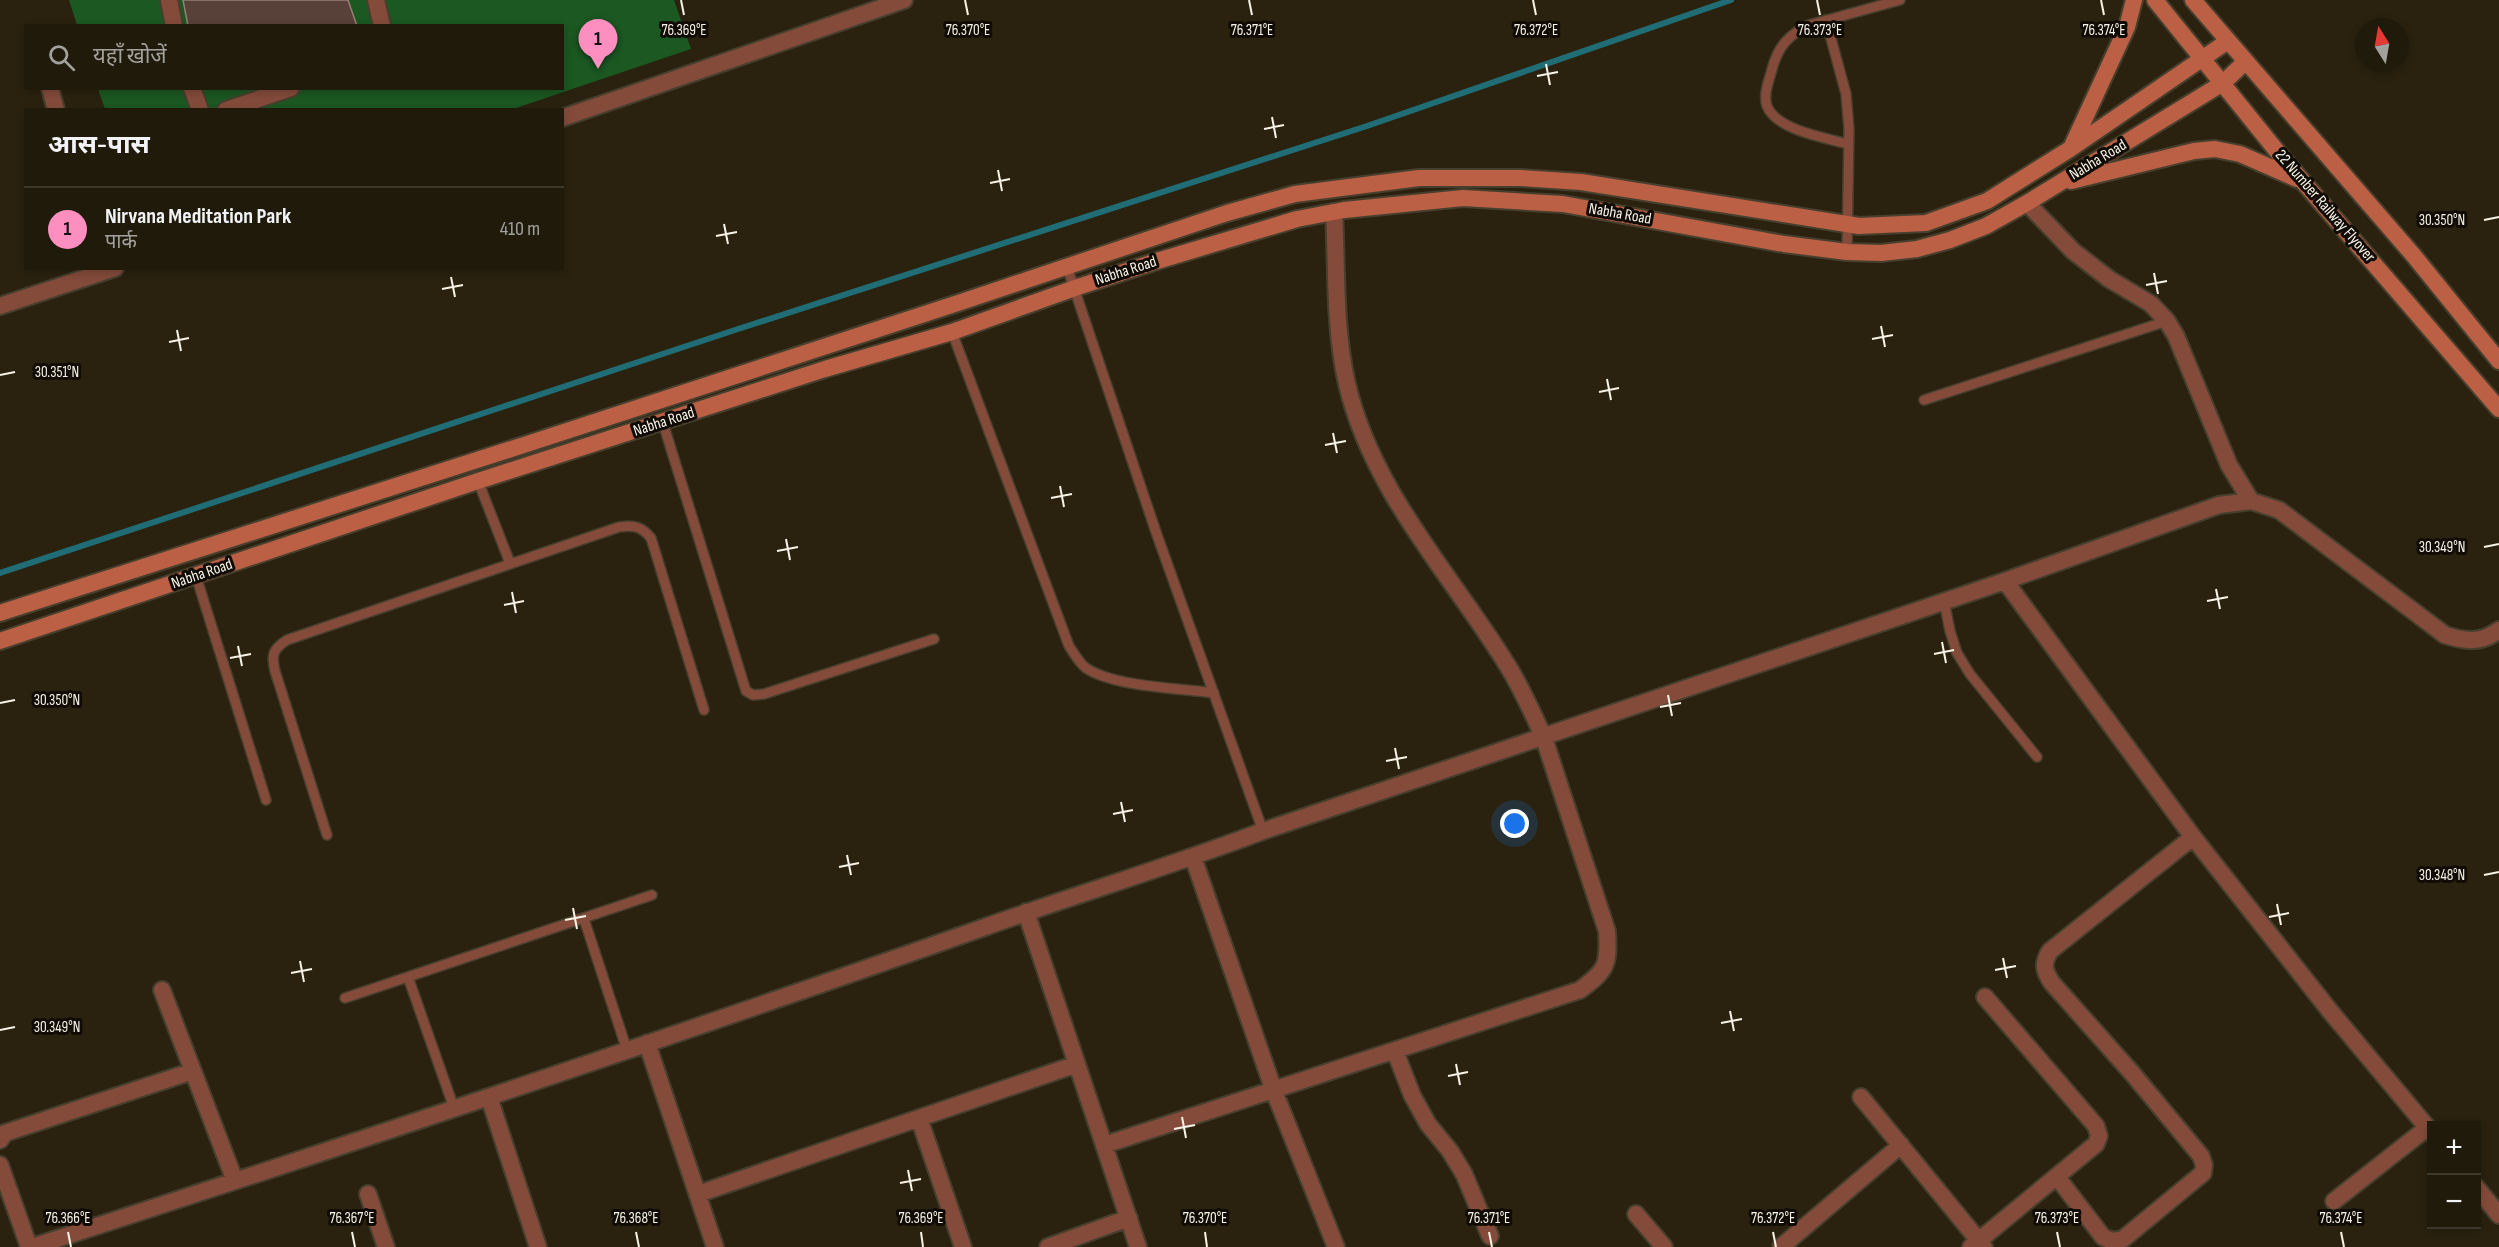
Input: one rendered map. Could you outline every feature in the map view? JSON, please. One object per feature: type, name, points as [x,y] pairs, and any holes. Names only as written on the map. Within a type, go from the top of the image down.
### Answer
[{"type":"main road","points":[[2070,150],[2127,27],[2134,0]]},
{"type":"main road","name":"22 Number Railway Flyover","points":[[2155,0],[2304,181],[2499,409]]},
{"type":"main road","name":"22 Number Railway Flyover","points":[[2193,0],[2414,256],[2499,361]]},
{"type":"main road","name":"Nabha Road","points":[[0,613],[527,444],[1227,213],[1295,194],[1419,178],[1511,177],[1581,182],[1848,224],[1926,223],[1987,201],[2070,150],[2228,41]]},
{"type":"main road","name":"Nabha Road","points":[[0,641],[478,481],[825,369],[952,332],[1075,288],[1250,232],[1334,212],[1463,198],[1563,204],[1784,244],[1847,252],[1881,253],[1917,249],[1950,240],[1986,225],[2027,203],[2223,83],[2245,62]]},
{"type":"main road","points":[[2058,184],[2194,151],[2215,149],[2265,164],[2304,181]]},
{"type":"street","points":[[169,0],[174,24]]},
{"type":"street","points":[[376,0],[382,24]]},
{"type":"street","points":[[564,117],[904,0]]},
{"type":"street","points":[[51,90],[55,108]]},
{"type":"street","points":[[193,90],[199,108]]},
{"type":"street","points":[[232,108],[285,90]]},
{"type":"street","points":[[2027,203],[2073,251],[2109,279],[2151,304],[2166,321],[2176,336],[2229,465],[2252,501]]},
{"type":"street","points":[[1104,1145],[1580,990],[1599,975],[1609,957],[1607,931],[1544,738],[1505,662],[1412,528],[1387,486],[1366,441],[1347,386],[1338,333],[1334,212]]},
{"type":"street","points":[[0,306],[108,270]]},
{"type":"street","points":[[0,1165],[30,1247],[647,1044],[1263,831],[2005,581],[2219,505],[2252,501],[2279,510],[2445,635],[2467,642],[2494,634],[2499,630]]},
{"type":"street","points":[[2005,581],[2193,837],[2323,1002],[2427,1129]]},
{"type":"street","points":[[2057,1177],[2103,1238],[2112,1241],[2123,1239],[2204,1173],[2201,1156],[2132,1072],[2052,983],[2044,972],[2043,961],[2050,951],[2193,837]]},
{"type":"street","points":[[1193,857],[1274,1091],[1336,1247]]},
{"type":"street","points":[[1026,912],[1138,1247]]},
{"type":"street","points":[[162,990],[235,1181]]},
{"type":"street","points":[[1862,1097],[1978,1245],[2096,1144],[2099,1136],[2096,1126],[1985,997]]},
{"type":"street","points":[[647,1044],[715,1247]]},
{"type":"street","points":[[1395,1051],[1412,1095],[1428,1124],[1450,1151],[1464,1174],[1490,1236]]},
{"type":"street","points":[[698,1194],[1077,1064]]},
{"type":"street","points":[[0,1140],[5,1132],[193,1071]]},
{"type":"street","points":[[489,1097],[538,1247]]},
{"type":"street","points":[[919,1118],[963,1247]]},
{"type":"street","points":[[2334,1201],[2427,1132]]},
{"type":"street","points":[[1781,1247],[1901,1145]]},
{"type":"street","points":[[368,1194],[386,1247]]},
{"type":"street","points":[[2481,1194],[2499,1215]]},
{"type":"street","points":[[1636,1214],[1664,1247]]},
{"type":"street","points":[[1048,1247],[1129,1218]]},
{"type":"lane","points":[[1848,144],[1791,127],[1775,118],[1767,106],[1766,92],[1776,55],[1783,42],[1795,32],[1826,20],[1900,0]]},
{"type":"lane","points":[[1826,20],[1846,94],[1847,252]]},
{"type":"lane","points":[[1067,267],[1157,535],[1263,831]]},
{"type":"lane","points":[[1924,400],[2166,321]]},
{"type":"lane","points":[[952,332],[1068,646],[1083,667],[1100,676],[1128,682],[1214,693]]},
{"type":"lane","points":[[663,423],[746,691],[753,695],[764,694],[934,639]]},
{"type":"lane","points":[[478,481],[510,563]]},
{"type":"lane","points":[[327,835],[274,671],[272,657],[276,647],[287,640],[510,563],[619,527],[643,528],[651,538],[704,710]]},
{"type":"lane","points":[[196,576],[266,800]]},
{"type":"lane","points":[[1944,601],[1957,653],[1970,674],[2037,757]]},
{"type":"lane","points":[[345,998],[652,896]]},
{"type":"lane","points":[[584,919],[627,1050]]},
{"type":"lane","points":[[408,977],[454,1108]]},
{"type":"green space","points":[[69,0],[674,0],[691,49],[516,108],[105,108],[98,90],[564,90],[564,24],[77,24]]},
{"type":"building","points":[[183,0],[348,0],[356,24],[188,24]]},
{"type":"waterway","points":[[0,573],[735,330],[1367,126],[1731,0]]},
{"type":"place","name":"Nirvana Meditation Park","points":[[598,69]]}]
